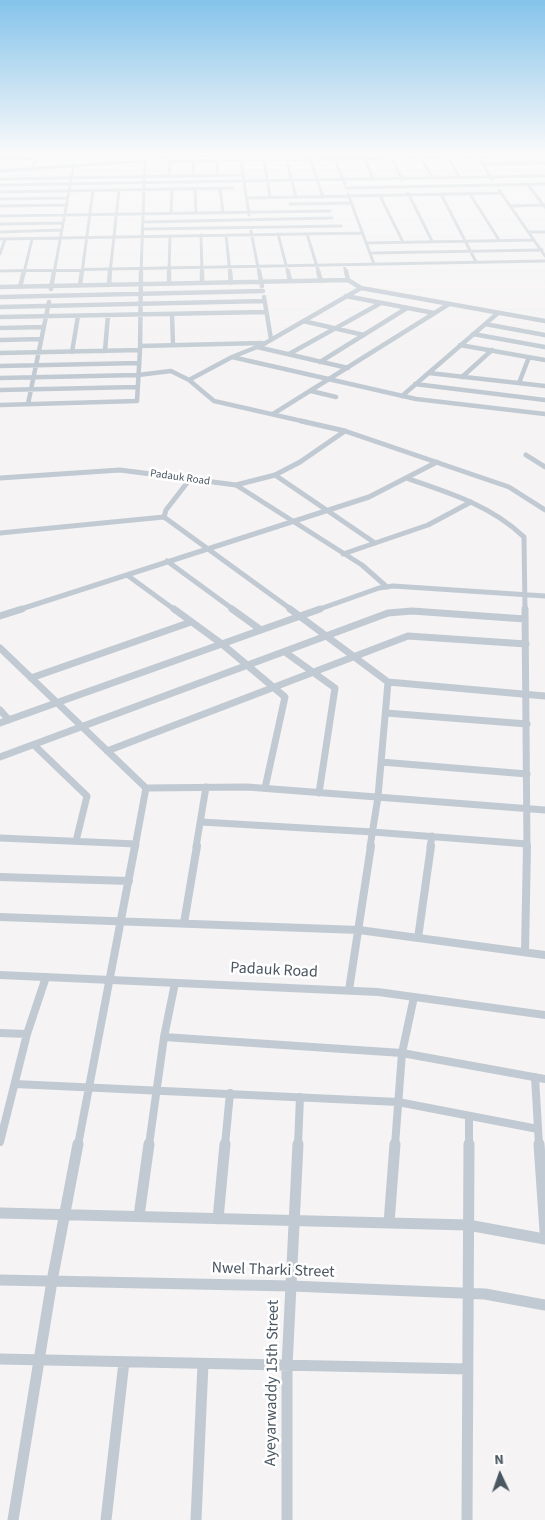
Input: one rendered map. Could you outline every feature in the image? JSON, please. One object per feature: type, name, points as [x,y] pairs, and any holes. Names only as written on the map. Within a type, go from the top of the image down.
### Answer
[{"type":"street","points":[[28,404],[63,225]]},
{"type":"street","points":[[80,285],[89,225]]},
{"type":"street","points":[[109,285],[116,225]]},
{"type":"street","points":[[0,405],[135,402],[137,400],[140,348],[138,314],[141,294],[143,225]]},
{"type":"street","points":[[251,225],[271,339]]},
{"type":"street","points":[[360,225],[374,264]]},
{"type":"street","points":[[394,225],[403,242]]},
{"type":"street","points":[[424,225],[432,241]]},
{"type":"street","points":[[457,225],[476,262]]},
{"type":"street","points":[[490,225],[499,240]]},
{"type":"street","points":[[524,225],[545,256]]},
{"type":"street","points":[[143,229],[341,226]]},
{"type":"street","points":[[0,232],[62,230]]},
{"type":"street","points":[[0,239],[362,232]]},
{"type":"street","points":[[529,232],[545,232]]},
{"type":"street","points":[[278,234],[290,281]]},
{"type":"street","points":[[307,234],[322,281]]},
{"type":"street","points":[[226,235],[231,283]]},
{"type":"street","points":[[169,284],[170,236]]},
{"type":"street","points":[[201,236],[202,283]]},
{"type":"street","points":[[0,254],[5,239]]},
{"type":"street","points":[[20,287],[32,239]]},
{"type":"street","points":[[366,242],[534,240]]},
{"type":"street","points":[[370,253],[542,250]]},
{"type":"street","points":[[0,271],[545,261]]},
{"type":"street","points":[[344,265],[348,280]]},
{"type":"street","points":[[0,287],[348,280],[361,288],[545,321]]},
{"type":"street","points":[[188,380],[232,357],[265,343],[361,288]]},
{"type":"street","points":[[0,296],[263,291]]},
{"type":"street","points":[[346,296],[434,314]]},
{"type":"street","points":[[0,307],[264,301]]},
{"type":"street","points":[[289,354],[381,303]]},
{"type":"street","points":[[273,414],[449,304]]},
{"type":"street","points":[[320,362],[407,308]]},
{"type":"street","points":[[0,317],[266,312]]},
{"type":"street","points":[[402,396],[498,313]]},
{"type":"street","points":[[172,314],[174,345]]},
{"type":"street","points":[[105,351],[108,315]]},
{"type":"street","points":[[72,352],[78,316]]},
{"type":"street","points":[[303,321],[364,335]]},
{"type":"street","points":[[484,324],[545,335]]},
{"type":"street","points":[[0,328],[44,327]]},
{"type":"street","points":[[473,334],[545,347]]},
{"type":"street","points":[[0,340],[41,339]]},
{"type":"street","points":[[0,353],[105,351],[174,345],[265,343]]},
{"type":"street","points":[[460,345],[545,360]]},
{"type":"street","points":[[257,347],[348,368]]},
{"type":"street","points":[[462,377],[492,350]]},
{"type":"street","points":[[232,357],[402,396],[543,414],[545,401],[415,384]]},
{"type":"street","points":[[519,383],[529,357]]},
{"type":"street","points":[[0,366],[139,363]]},
{"type":"street","points":[[0,378],[138,375],[172,370],[214,401],[345,431],[509,488],[545,510]]},
{"type":"street","points":[[429,373],[545,386]]},
{"type":"street","points":[[0,390],[137,387]]},
{"type":"street","points":[[311,391],[336,397]]},
{"type":"street","name":"Padauk Road","points":[[0,478],[120,470],[236,485],[275,475],[300,462],[345,431]]},
{"type":"street","points":[[526,455],[545,467]]},
{"type":"street","points":[[0,616],[369,497],[437,462]]},
{"type":"street","points":[[275,475],[375,543]]},
{"type":"street","points":[[406,478],[471,502],[517,529],[524,537],[528,809],[525,952]]},
{"type":"street","points":[[164,517],[166,510],[190,479]]},
{"type":"street","points":[[236,485],[362,566],[387,587]]},
{"type":"street","points":[[343,554],[428,525],[471,502]]},
{"type":"street","points":[[0,534],[164,517],[356,656],[388,682],[545,696]]},
{"type":"street","points":[[167,562],[261,630]]},
{"type":"street","points":[[127,574],[222,644],[247,667],[285,697],[264,788]]},
{"type":"street","points":[[0,723],[387,587],[545,596]]},
{"type":"street","points":[[0,757],[83,728],[388,613],[402,611],[526,619]]},
{"type":"street","points":[[31,678],[191,622]]},
{"type":"street","points":[[107,751],[408,636],[526,644]]},
{"type":"street","points":[[0,648],[146,788],[264,788],[545,810]]},
{"type":"street","points":[[285,652],[335,688],[319,793]]},
{"type":"street","points":[[350,990],[378,798],[388,682]]},
{"type":"street","points":[[0,710],[9,720]]},
{"type":"street","points":[[386,713],[527,724]]},
{"type":"street","points":[[34,745],[87,796],[76,841]]},
{"type":"street","points":[[381,762],[527,774]]},
{"type":"street","points":[[184,923],[206,787]]},
{"type":"street","points":[[13,1520],[52,1280],[146,788]]},
{"type":"street","points":[[201,822],[373,832],[527,844]]},
{"type":"street","points":[[418,938],[432,836]]},
{"type":"street","points":[[0,838],[136,844]]},
{"type":"street","points":[[0,877],[129,881]]},
{"type":"street","points":[[0,917],[358,930],[545,954]]},
{"type":"street","name":"Padauk Road","points":[[0,975],[350,990],[545,1015]]},
{"type":"street","points":[[0,1142],[27,1034],[46,977]]},
{"type":"street","points":[[139,1216],[164,1037],[175,983]]},
{"type":"street","points":[[389,1223],[402,1053],[414,997]]},
{"type":"street","points":[[0,1033],[27,1034]]},
{"type":"street","points":[[164,1037],[402,1053],[545,1079]]},
{"type":"street","points":[[534,1077],[545,1231]]},
{"type":"street","points":[[15,1084],[398,1102],[538,1129]]},
{"type":"street","points":[[218,1219],[230,1093]]},
{"type":"street","name":"Ayeyarwaddy 15th Street","points":[[287,1520],[287,1366],[300,1097]]},
{"type":"street","points":[[467,1520],[469,1116]]},
{"type":"street","points":[[0,1213],[468,1226],[545,1239]]},
{"type":"street","name":"Nwel Tharki Street","points":[[0,1280],[291,1286],[468,1293],[485,1294],[545,1305]]},
{"type":"street","points":[[0,1359],[468,1369]]},
{"type":"street","points":[[106,1520],[124,1362]]},
{"type":"street","points":[[196,1520],[203,1364]]}]
